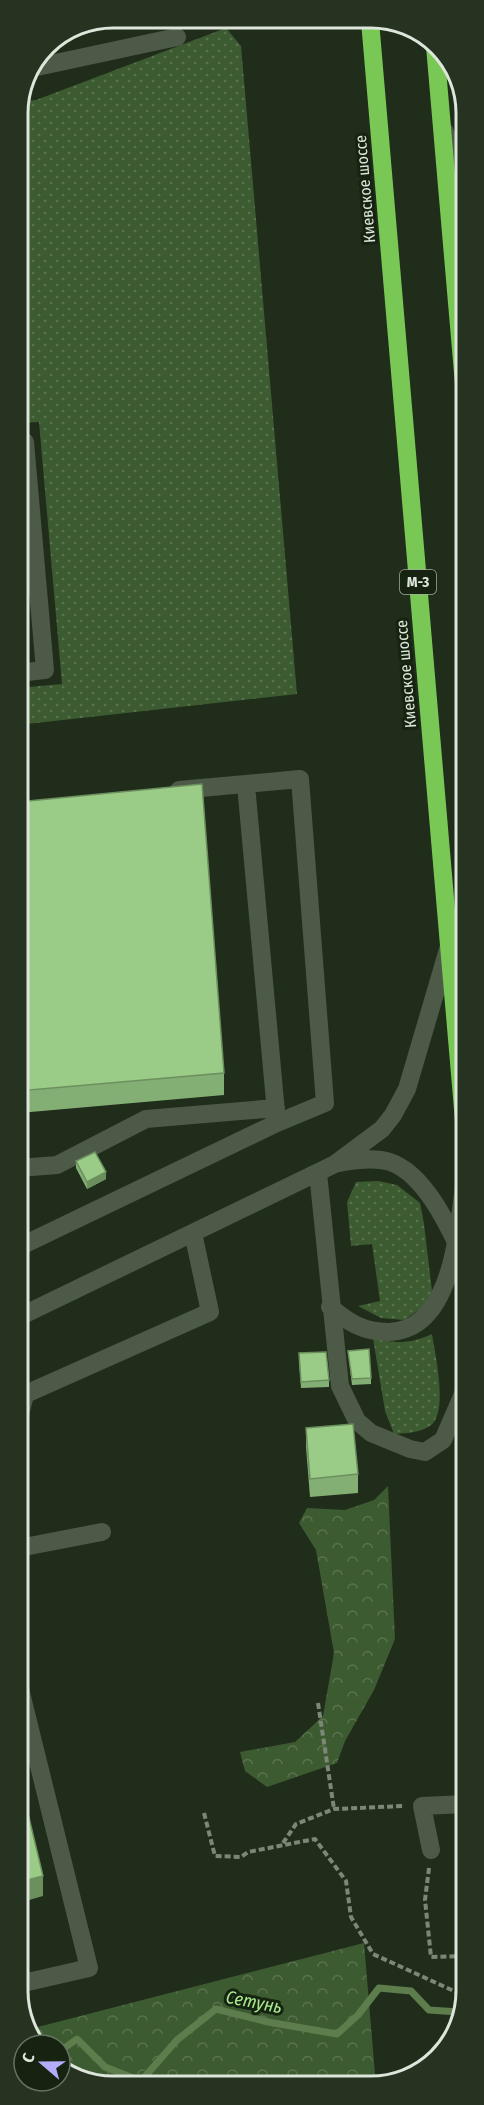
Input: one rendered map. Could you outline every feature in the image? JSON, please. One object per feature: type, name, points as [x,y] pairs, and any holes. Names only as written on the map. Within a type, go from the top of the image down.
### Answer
[{"type":"highway","name":"Киевское шоссе","points":[[371,28],[456,1022]]},
{"type":"highway","points":[[436,61],[456,289]]},
{"type":"street","points":[[43,66],[177,38]]},
{"type":"street","points":[[442,125],[456,159]]},
{"type":"street","points":[[29,485],[45,670],[29,672]]},
{"type":"street","points":[[28,1167],[57,1165],[146,1119],[276,1115],[325,1103],[300,779],[166,792]]},
{"type":"street","points":[[246,785],[276,1115]]},
{"type":"street","points":[[326,1169],[382,1129],[400,1101],[412,1072],[449,946]]},
{"type":"street","points":[[28,1242],[276,1115]]},
{"type":"street","points":[[28,1312],[326,1169],[353,1160],[379,1160],[400,1167],[423,1188],[455,1241],[452,1259],[438,1301],[420,1322],[400,1332],[374,1332],[350,1323],[330,1306]]},
{"type":"street","points":[[326,1169],[330,1306],[340,1386],[357,1421],[371,1433],[410,1449],[425,1452],[443,1440],[455,1410]]},
{"type":"street","points":[[28,1393],[210,1312],[193,1233]]},
{"type":"street","points":[[28,1546],[102,1532]]},
{"type":"street","points":[[28,1722],[89,1968],[28,1982]]},
{"type":"street","points":[[431,1850],[422,1806],[455,1804]]},
{"type":"path","points":[[318,1703],[334,1809]]},
{"type":"path","points":[[283,1844],[296,1824],[334,1809],[422,1806]]},
{"type":"path","points":[[204,1813],[215,1856],[241,1857],[248,1852],[315,1839],[346,1881],[351,1917],[373,1954],[455,1992]]},
{"type":"path","points":[[431,1850],[425,1900],[431,1957],[455,1956]]},
{"type":"green space","points":[[226,28],[241,46],[297,694],[29,724],[29,687],[62,684],[39,422],[29,422],[29,108],[30,101]]},
{"type":"green space","points":[[378,1181],[397,1185],[420,1203],[424,1224],[432,1291],[426,1305],[404,1320],[381,1318],[358,1306],[380,1301],[372,1244],[351,1246],[347,1202],[356,1182]]},
{"type":"green space","points":[[432,1334],[440,1396],[436,1419],[422,1430],[394,1434],[385,1411],[373,1338],[403,1342]]},
{"type":"green space","points":[[388,1486],[395,1639],[374,1690],[345,1741],[337,1763],[267,1787],[245,1771],[240,1752],[295,1742],[323,1716],[334,1653],[316,1550],[299,1523],[307,1508],[345,1510],[374,1500]]},
{"type":"green space","points":[[364,1943],[375,2076],[97,2075],[72,2065],[72,2033],[40,2033],[37,2029]]},
{"type":"building","points":[[202,784],[224,1073],[28,1090],[29,801]]},
{"type":"building","points":[[95,1152],[106,1172],[87,1182],[76,1161]]},
{"type":"building","points":[[369,1349],[371,1378],[352,1379],[348,1351]]},
{"type":"building","points":[[326,1352],[329,1380],[301,1382],[299,1353]]},
{"type":"building","points":[[353,1424],[358,1474],[310,1479],[306,1428]]},
{"type":"building","points":[[28,1814],[43,1876],[28,1880]]},
{"type":"waterway","name":"Сетунь","points":[[145,2076],[177,2040],[216,2009],[268,2022],[337,2034],[358,2015],[379,1988],[411,1991],[429,2010],[453,2012]]},
{"type":"waterway","name":"Сетунь","points":[[72,2043],[77,2039],[105,2067],[128,2076]]}]
